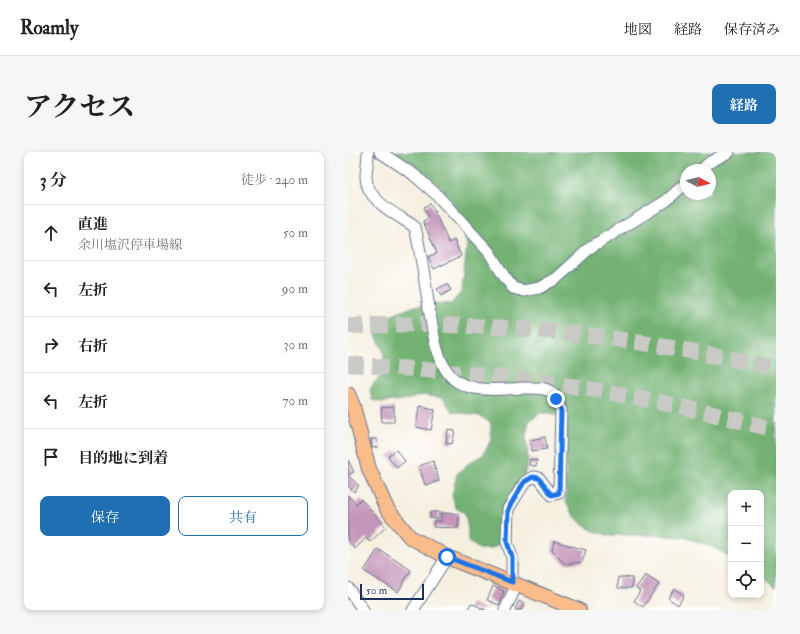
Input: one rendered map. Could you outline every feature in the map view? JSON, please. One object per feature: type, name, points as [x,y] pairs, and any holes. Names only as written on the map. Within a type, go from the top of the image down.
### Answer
[{"type":"main road","points":[[348,394],[353,406],[369,469],[387,509],[410,537],[447,557],[578,610]]},
{"type":"street","points":[[368,152],[366,178],[367,187],[373,197],[383,206],[415,227],[434,338],[442,364],[450,376],[463,386],[476,388],[493,390],[537,387],[551,391],[561,410],[559,493],[552,495],[539,478],[533,477],[524,482],[508,509],[507,542],[512,557],[514,583],[506,610]]},
{"type":"street","points":[[380,152],[413,174],[436,194],[489,252],[513,288],[524,292],[539,288],[556,278],[591,247],[666,201],[680,189]]},
{"type":"street","points":[[708,164],[729,152]]},
{"type":"street","points":[[413,610],[447,557]]},
{"type":"street","points":[[348,588],[363,610]]},
{"type":"green space","points":[[391,152],[776,152],[776,587],[764,577],[764,490],[728,490],[728,555],[710,546],[684,537],[608,535],[594,531],[583,525],[573,514],[566,502],[567,429],[565,420],[551,413],[540,413],[529,421],[526,434],[528,461],[523,479],[505,507],[502,517],[503,534],[500,544],[491,549],[479,549],[468,541],[468,529],[465,513],[456,508],[452,496],[457,474],[470,462],[483,455],[491,440],[491,423],[480,416],[452,411],[443,398],[423,395],[405,400],[382,402],[372,400],[370,389],[384,373],[384,352],[376,335],[380,320],[415,306],[435,303],[451,304],[462,291],[467,245],[453,202],[423,170]]},
{"type":"building","points":[[431,204],[449,243],[454,240],[461,256],[434,269],[428,257],[437,253],[423,221],[429,218],[424,207]]},
{"type":"building","points":[[447,284],[451,290],[441,296],[437,289]]},
{"type":"building","points":[[419,406],[435,409],[431,430],[416,427]]},
{"type":"building","points":[[394,407],[394,422],[382,422],[381,408]]},
{"type":"building","points":[[448,429],[455,431],[452,444],[446,443]]},
{"type":"building","points":[[545,437],[547,449],[531,451],[530,440]]},
{"type":"building","points":[[371,439],[377,439],[378,447],[372,448]]},
{"type":"building","points":[[396,450],[405,461],[397,468],[388,456]]},
{"type":"building","points":[[530,459],[537,460],[536,466],[529,465]]},
{"type":"building","points":[[348,460],[354,472],[348,475]]},
{"type":"building","points":[[433,461],[439,481],[425,485],[419,466]]},
{"type":"building","points":[[348,475],[359,486],[354,492],[348,486]]},
{"type":"building","points":[[348,495],[356,504],[361,499],[386,527],[370,542],[366,538],[355,549],[348,541]]},
{"type":"building","points":[[430,512],[439,512],[439,519],[430,518]]},
{"type":"building","points":[[441,513],[459,514],[458,528],[433,527],[434,521],[441,521]]},
{"type":"building","points":[[554,541],[586,550],[582,562],[565,564],[552,551]]},
{"type":"building","points":[[378,549],[411,570],[398,592],[364,571]]},
{"type":"building","points":[[645,575],[659,584],[643,607],[634,601],[640,591],[636,588]]},
{"type":"building","points":[[618,577],[632,578],[632,588],[618,588]]},
{"type":"building","points":[[493,586],[504,591],[499,605],[487,600]]},
{"type":"building","points":[[674,589],[684,595],[678,605],[668,598]]},
{"type":"building","points":[[519,601],[524,604],[521,610],[515,610]]},
{"type":"building","points":[[471,603],[486,610],[468,610]]},
{"type":"tunnel","points":[[348,326],[430,324],[560,332],[669,347],[776,368]]},
{"type":"tunnel","points":[[348,364],[478,375],[584,388],[722,416],[776,430]]},
{"type":"route","points":[[447,557],[512,582],[512,557],[507,542],[508,509],[524,482],[533,477],[539,478],[552,495],[559,493],[561,410],[556,399]]}]
